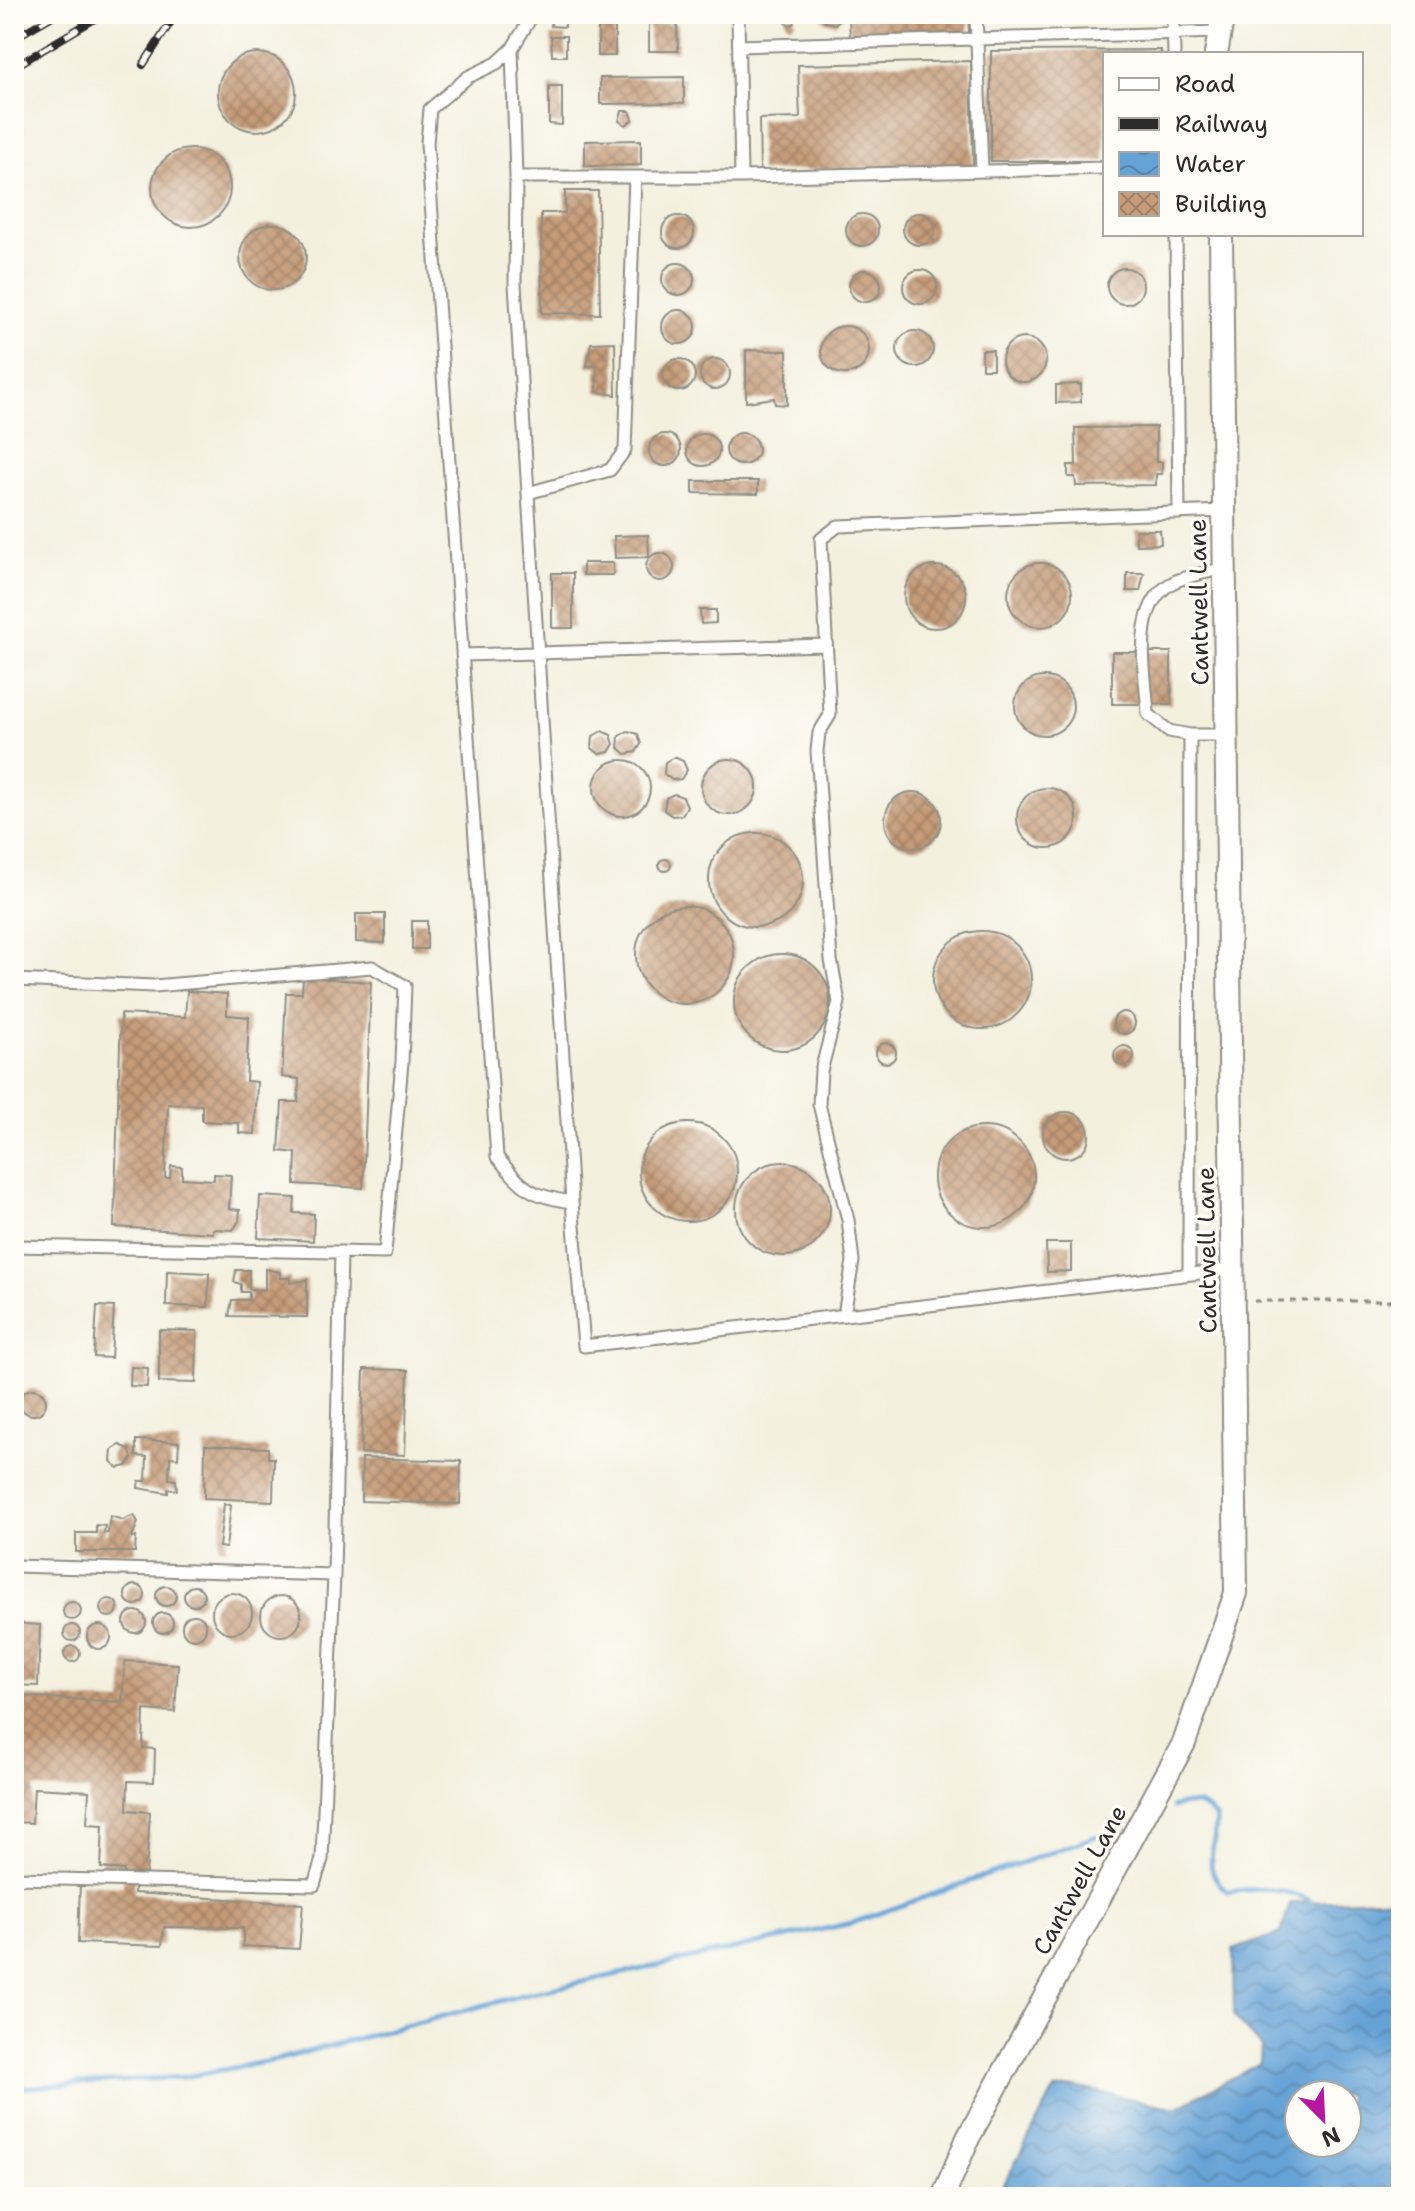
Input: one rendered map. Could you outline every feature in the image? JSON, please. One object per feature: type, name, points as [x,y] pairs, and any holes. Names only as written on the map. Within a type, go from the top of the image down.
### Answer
[{"type":"street","name":"Cantwell Lane","points":[[943,2197],[968,2138],[1184,1743],[1236,1593],[1221,236]]},
{"type":"lane","points":[[533,14],[512,49],[497,63],[468,77],[430,109],[427,143],[497,1157],[522,1186],[537,1197],[572,1202]]},
{"type":"lane","points":[[738,14],[741,177]]},
{"type":"lane","points":[[976,14],[982,171]]},
{"type":"lane","points":[[1173,14],[1174,52]]},
{"type":"lane","points":[[739,46],[1219,33]]},
{"type":"lane","points":[[512,49],[515,284],[572,1202],[584,1346],[1234,1269]]},
{"type":"lane","points":[[516,177],[741,177],[1103,168]]},
{"type":"lane","points":[[528,493],[610,470],[625,450],[635,177]]},
{"type":"lane","points":[[1176,236],[1179,513]]},
{"type":"lane","points":[[844,1315],[853,1261],[848,1220],[819,1104],[821,1071],[839,1002],[831,960],[817,751],[819,733],[830,715],[821,539],[830,528],[1224,511]]},
{"type":"lane","points":[[1225,568],[1174,581],[1152,600],[1145,625],[1148,714],[1169,731],[1190,735],[1227,735]]},
{"type":"lane","points":[[462,655],[826,645]]},
{"type":"lane","points":[[1189,1274],[1190,735]]},
{"type":"lane","points":[[14,980],[154,986],[372,967],[405,986],[402,1062],[385,1253],[14,1246]]},
{"type":"lane","points":[[14,1878],[314,1885],[322,1859],[334,1575],[341,1252]]},
{"type":"lane","points":[[14,1566],[334,1575]]},
{"type":"path","points":[[1234,1302],[1322,1298],[1401,1301]]},
{"type":"water","points":[[1401,1898],[1401,2197],[997,2197],[1054,2090],[1075,2087],[1176,2108],[1260,2063],[1261,2046],[1234,2016],[1233,1950],[1281,1933],[1290,1903]]},
{"type":"building","points":[[552,14],[565,14],[565,27],[551,26]]},
{"type":"building","points":[[819,14],[846,14],[835,24],[825,22]]},
{"type":"building","points":[[849,14],[968,14],[969,33],[850,39]]},
{"type":"building","points":[[1183,14],[1200,14],[1200,19],[1183,19]]},
{"type":"building","points":[[790,15],[795,20],[790,25],[785,20]]},
{"type":"building","points":[[649,23],[677,24],[678,51],[649,51]]},
{"type":"building","points":[[598,24],[615,24],[615,56],[598,56]]},
{"type":"building","points":[[551,36],[566,36],[566,56],[552,56]]},
{"type":"building","points":[[991,51],[1161,52],[1103,52],[1103,161],[991,161]]},
{"type":"building","points":[[249,53],[265,53],[279,59],[290,70],[296,92],[290,114],[279,125],[265,131],[249,131],[235,125],[224,114],[218,100],[218,84],[224,70],[235,59]]},
{"type":"building","points":[[971,61],[973,166],[760,171],[759,119],[800,118],[798,65]]},
{"type":"building","points":[[684,77],[684,103],[600,104],[600,78]]},
{"type":"building","points":[[549,86],[562,86],[562,125],[549,124]]},
{"type":"building","points":[[622,111],[630,111],[633,119],[626,125],[619,121]]},
{"type":"building","points":[[641,140],[641,165],[585,166],[585,141]]},
{"type":"building","points":[[191,149],[206,152],[219,160],[227,173],[230,188],[227,203],[219,216],[206,224],[191,227],[176,224],[163,216],[155,203],[152,188],[155,173],[163,160],[176,152]]},
{"type":"building","points":[[565,191],[598,191],[600,314],[542,313],[541,213],[565,213]]},
{"type":"building","points":[[919,213],[931,217],[935,229],[931,241],[919,245],[907,241],[903,229],[907,217]]},
{"type":"building","points":[[862,214],[873,219],[878,230],[873,241],[862,246],[851,241],[846,230],[851,219]]},
{"type":"building","points":[[678,216],[689,221],[694,232],[689,243],[678,248],[667,243],[662,232],[667,221]]},
{"type":"building","points":[[266,224],[280,224],[292,229],[301,238],[306,257],[304,270],[297,281],[280,290],[266,290],[254,285],[245,276],[240,264],[240,250],[245,238],[254,229]]},
{"type":"building","points":[[678,263],[689,268],[694,279],[689,290],[678,295],[667,290],[662,279],[667,268]]},
{"type":"building","points":[[1125,268],[1138,273],[1143,286],[1138,299],[1125,304],[1112,299],[1107,286],[1112,273]]},
{"type":"building","points":[[865,270],[876,275],[881,286],[876,297],[865,302],[854,297],[849,286],[854,275]]},
{"type":"building","points":[[920,270],[932,275],[937,287],[932,299],[920,304],[908,299],[903,287],[908,275]]},
{"type":"building","points":[[679,310],[691,315],[696,327],[691,339],[679,344],[667,339],[662,327],[667,315]]},
{"type":"building","points":[[845,326],[854,327],[862,333],[868,341],[868,359],[862,367],[854,373],[845,374],[836,373],[828,367],[822,359],[821,350],[822,341],[828,333],[836,327]]},
{"type":"building","points":[[915,331],[928,336],[933,349],[928,362],[915,367],[902,362],[897,349],[902,336]]},
{"type":"building","points":[[1024,338],[1039,345],[1046,360],[1039,375],[1024,382],[1009,375],[1002,360],[1009,345]]},
{"type":"building","points":[[615,342],[616,395],[597,392],[597,366],[587,366],[591,343]]},
{"type":"building","points":[[746,350],[787,351],[787,405],[775,404],[774,398],[746,402]]},
{"type":"building","points":[[982,350],[993,350],[993,369],[982,369]]},
{"type":"building","points":[[679,359],[690,364],[695,375],[690,386],[679,391],[668,386],[663,375],[668,364]]},
{"type":"building","points":[[715,359],[725,364],[730,374],[725,384],[715,389],[705,384],[700,374],[705,364]]},
{"type":"building","points":[[1081,384],[1081,402],[1056,403],[1056,385]]},
{"type":"building","points":[[1156,427],[1156,462],[1162,462],[1162,474],[1156,474],[1156,485],[1076,486],[1075,477],[1068,477],[1068,465],[1076,465],[1075,428]]},
{"type":"building","points":[[742,433],[754,437],[758,449],[754,461],[742,465],[730,461],[726,449],[730,437]]},
{"type":"building","points":[[665,434],[676,439],[681,450],[676,461],[665,466],[654,461],[649,450],[654,439]]},
{"type":"building","points":[[703,434],[714,439],[719,450],[714,461],[703,466],[692,461],[687,450],[692,439]]},
{"type":"building","points":[[693,481],[758,481],[758,494],[693,493]]},
{"type":"building","points":[[1136,530],[1160,530],[1161,544],[1136,545]]},
{"type":"building","points":[[648,535],[649,557],[615,558],[614,536]]},
{"type":"building","points":[[660,553],[670,557],[674,567],[670,577],[660,581],[650,577],[646,567],[650,557]]},
{"type":"building","points":[[583,563],[613,563],[613,575],[583,575]]},
{"type":"building","points":[[1034,563],[1046,563],[1063,572],[1070,583],[1070,607],[1063,618],[1046,627],[1034,627],[1022,622],[1013,613],[1008,601],[1008,589],[1013,577],[1022,568]]},
{"type":"building","points":[[935,566],[957,575],[966,597],[957,619],[935,628],[913,619],[904,597],[913,575]]},
{"type":"building","points":[[552,573],[573,573],[573,628],[552,628]]},
{"type":"building","points":[[1127,573],[1144,573],[1140,591],[1127,591]]},
{"type":"building","points":[[700,610],[716,610],[716,623],[701,624]]},
{"type":"building","points":[[1112,652],[1171,652],[1171,704],[1112,704]]},
{"type":"building","points":[[1044,677],[1064,686],[1073,706],[1064,726],[1044,735],[1024,726],[1015,706],[1024,686]]},
{"type":"building","points":[[602,731],[611,735],[614,744],[609,752],[599,754],[592,748],[593,736]]},
{"type":"building","points":[[628,731],[638,734],[641,744],[636,752],[626,754],[618,747],[619,736]]},
{"type":"building","points":[[674,757],[683,761],[687,770],[681,779],[672,780],[664,774],[665,762]]},
{"type":"building","points":[[729,759],[748,768],[757,787],[748,806],[729,815],[710,806],[701,787],[710,768]]},
{"type":"building","points":[[622,760],[642,768],[650,788],[642,808],[622,816],[602,808],[594,788],[602,768]]},
{"type":"building","points":[[1047,788],[1059,790],[1068,797],[1075,806],[1075,830],[1068,839],[1059,846],[1047,848],[1035,846],[1026,839],[1019,830],[1017,818],[1019,806],[1026,797],[1035,790]]},
{"type":"building","points":[[913,792],[932,801],[941,820],[932,839],[913,848],[894,839],[885,820],[894,801]]},
{"type":"building","points":[[674,794],[683,797],[687,806],[682,815],[672,816],[664,810],[666,798]]},
{"type":"building","points":[[756,833],[774,836],[789,847],[800,862],[803,880],[800,898],[789,913],[774,924],[756,927],[738,924],[723,913],[712,898],[709,880],[712,862],[723,847],[738,836]]},
{"type":"building","points":[[665,859],[671,865],[665,871],[659,865]]},
{"type":"building","points":[[685,906],[704,910],[720,920],[730,936],[734,955],[730,974],[720,990],[704,1000],[685,1004],[666,1000],[650,990],[640,974],[636,955],[640,936],[650,920],[666,910]]},
{"type":"building","points":[[356,914],[385,914],[385,943],[356,942]]},
{"type":"building","points":[[412,921],[427,921],[427,949],[412,949]]},
{"type":"building","points":[[982,931],[1001,935],[1017,945],[1027,961],[1031,980],[1027,999],[1017,1015],[1001,1025],[982,1029],[963,1025],[947,1015],[937,999],[933,980],[937,961],[947,945],[963,935]]},
{"type":"building","points":[[782,954],[800,958],[816,968],[826,984],[830,1002],[826,1020],[816,1036],[800,1046],[782,1050],[764,1046],[748,1036],[738,1020],[734,1002],[738,984],[748,968],[764,958]]},
{"type":"building","points":[[303,977],[371,982],[363,1188],[295,1184],[296,1153],[279,1151],[282,1102],[298,1102],[299,1079],[282,1077],[286,993],[302,993]]},
{"type":"building","points":[[187,991],[227,994],[227,1015],[249,1017],[246,1081],[257,1082],[255,1134],[239,1133],[239,1123],[202,1121],[202,1105],[168,1104],[165,1178],[170,1178],[171,1166],[182,1167],[182,1178],[214,1180],[214,1174],[231,1175],[229,1209],[240,1210],[239,1221],[233,1230],[213,1229],[213,1233],[114,1227],[121,1014],[185,1017]]},
{"type":"building","points":[[1124,1012],[1132,1015],[1135,1023],[1132,1031],[1124,1034],[1116,1031],[1113,1023],[1116,1015]]},
{"type":"building","points":[[886,1043],[893,1046],[896,1053],[893,1060],[886,1063],[879,1060],[876,1053],[879,1046]]},
{"type":"building","points":[[1120,1046],[1128,1046],[1134,1056],[1128,1066],[1120,1066],[1114,1060],[1114,1052]]},
{"type":"building","points":[[1066,1112],[1082,1119],[1089,1135],[1082,1151],[1066,1158],[1050,1151],[1043,1135],[1050,1119]]},
{"type":"building","points":[[688,1123],[707,1126],[723,1137],[734,1153],[737,1172],[734,1191],[723,1207],[707,1218],[688,1221],[669,1218],[653,1207],[642,1191],[639,1172],[642,1153],[653,1137],[669,1126]]},
{"type":"building","points":[[984,1127],[1003,1131],[1019,1142],[1030,1158],[1034,1177],[1030,1196],[1019,1212],[1003,1223],[984,1227],[965,1223],[949,1212],[938,1196],[934,1177],[938,1158],[949,1142],[965,1131]]},
{"type":"building","points":[[783,1162],[801,1165],[816,1176],[827,1191],[830,1209],[827,1227],[816,1242],[801,1253],[783,1256],[765,1253],[750,1242],[739,1227],[736,1209],[739,1191],[750,1176],[765,1165]]},
{"type":"building","points":[[260,1196],[295,1198],[294,1213],[314,1214],[313,1241],[258,1238]]},
{"type":"building","points":[[1046,1243],[1071,1243],[1071,1271],[1047,1272]]},
{"type":"building","points":[[265,1269],[280,1272],[280,1278],[290,1278],[290,1283],[307,1280],[307,1317],[229,1316],[232,1300],[249,1300],[249,1292],[241,1292],[241,1284],[234,1282],[236,1270],[249,1270],[249,1289],[265,1290]]},
{"type":"building","points":[[167,1271],[209,1273],[208,1307],[166,1306]]},
{"type":"building","points":[[97,1306],[114,1307],[111,1358],[94,1357]]},
{"type":"building","points":[[159,1330],[197,1331],[196,1383],[159,1382]]},
{"type":"building","points":[[131,1367],[148,1368],[147,1387],[130,1386]]},
{"type":"building","points":[[364,1369],[408,1370],[405,1455],[361,1453]]},
{"type":"building","points":[[33,1389],[42,1393],[46,1402],[42,1411],[33,1415],[24,1411],[20,1402],[24,1393]]},
{"type":"building","points":[[136,1440],[179,1442],[178,1458],[170,1457],[169,1479],[176,1480],[177,1490],[168,1489],[168,1493],[138,1488],[139,1481],[146,1481],[147,1457],[136,1456]]},
{"type":"building","points":[[120,1445],[129,1449],[132,1458],[127,1466],[118,1468],[111,1461],[112,1450]]},
{"type":"building","points":[[205,1445],[268,1448],[268,1458],[274,1458],[273,1501],[204,1498]]},
{"type":"building","points":[[362,1458],[461,1461],[460,1504],[361,1501]]},
{"type":"building","points":[[224,1504],[231,1505],[226,1548],[219,1547]]},
{"type":"building","points":[[134,1515],[138,1522],[132,1537],[136,1537],[135,1552],[76,1552],[76,1533],[96,1533],[96,1525],[105,1526],[104,1533],[108,1533],[110,1516],[123,1520]]},
{"type":"building","points":[[135,1585],[142,1588],[145,1595],[142,1602],[135,1605],[128,1602],[125,1595],[128,1588]]},
{"type":"building","points":[[166,1586],[173,1589],[176,1596],[173,1603],[166,1606],[159,1603],[156,1596],[159,1589]]},
{"type":"building","points":[[194,1586],[201,1589],[204,1596],[201,1603],[194,1606],[187,1603],[184,1596],[187,1589]]},
{"type":"building","points":[[232,1593],[246,1599],[252,1613],[246,1627],[232,1633],[218,1627],[212,1613],[218,1599]]},
{"type":"building","points":[[281,1596],[295,1602],[301,1616],[295,1630],[281,1636],[267,1630],[261,1616],[267,1602]]},
{"type":"building","points":[[105,1599],[113,1599],[118,1608],[116,1615],[105,1617],[100,1612],[100,1604]]},
{"type":"building","points":[[68,1602],[76,1602],[81,1611],[79,1618],[68,1620],[63,1615],[63,1607]]},
{"type":"building","points":[[135,1611],[143,1614],[146,1622],[143,1630],[135,1633],[127,1630],[124,1622],[127,1614]]},
{"type":"building","points":[[159,1613],[167,1613],[173,1623],[167,1633],[159,1633],[153,1627],[153,1619]]},
{"type":"building","points":[[194,1615],[202,1619],[206,1627],[202,1635],[194,1639],[186,1635],[182,1627],[186,1619]]},
{"type":"building","points":[[14,1623],[40,1625],[38,1686],[14,1685]]},
{"type":"building","points":[[69,1625],[75,1625],[80,1633],[78,1639],[69,1641],[64,1636],[64,1630]]},
{"type":"building","points":[[99,1625],[107,1629],[111,1637],[107,1645],[99,1649],[91,1645],[87,1637],[91,1629]]},
{"type":"building","points":[[72,1646],[80,1654],[72,1662],[64,1654]]},
{"type":"building","points":[[125,1661],[178,1664],[175,1712],[144,1710],[143,1748],[155,1749],[154,1782],[128,1781],[127,1810],[150,1812],[146,1874],[135,1873],[134,1893],[303,1904],[299,1949],[243,1946],[243,1928],[164,1927],[162,1946],[78,1943],[80,1884],[123,1886],[124,1870],[101,1868],[103,1825],[87,1824],[89,1791],[34,1788],[32,1823],[14,1822],[14,1696],[122,1702]]},
{"type":"waterway","points":[[1173,1807],[1197,1804],[1216,1818],[1211,1866],[1219,1883],[1228,1892],[1279,1891],[1309,1900],[1311,1906]]},
{"type":"waterway","points":[[14,2088],[184,2077],[276,2060],[519,1996],[852,1923],[1097,1836]]},
{"type":"railway","points":[[14,38],[56,14]]},
{"type":"railway","points":[[14,67],[103,14]]},
{"type":"railway","points":[[143,65],[176,14]]}]
